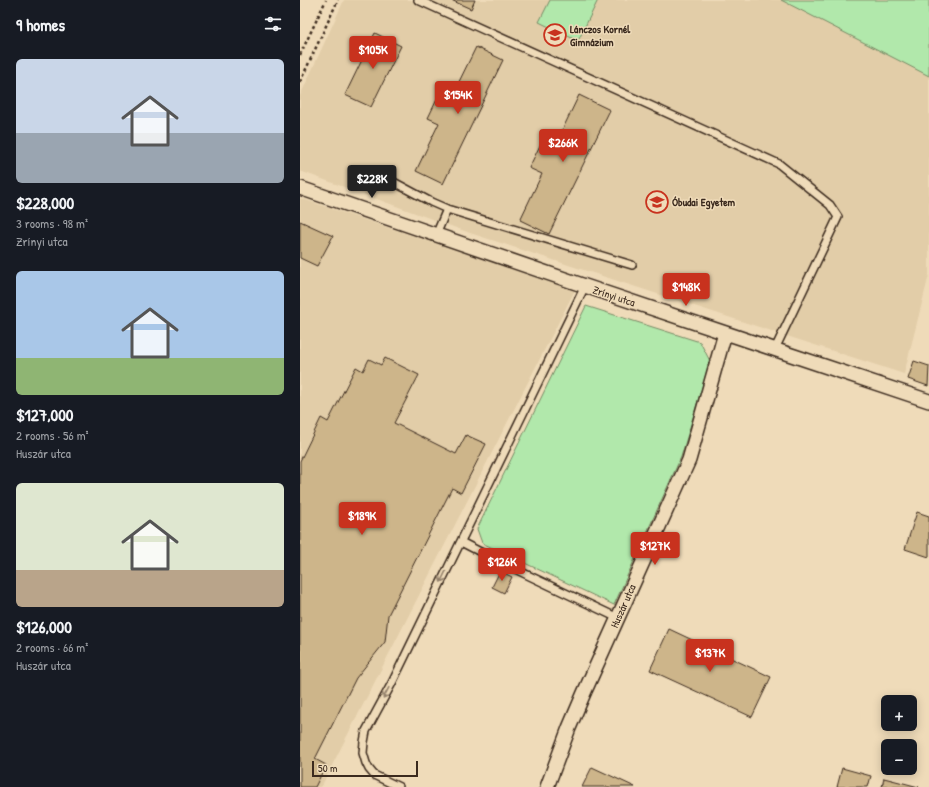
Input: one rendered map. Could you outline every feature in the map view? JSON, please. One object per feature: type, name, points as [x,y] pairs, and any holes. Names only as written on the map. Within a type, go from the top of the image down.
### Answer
[{"type":"street","name":"Zrínyi utca","points":[[300,188],[585,286],[929,401]]},
{"type":"street","name":"Huszár utca","points":[[547,787],[572,721],[689,460],[725,333]]},
{"type":"lane","points":[[418,0],[779,164],[830,205],[838,218],[775,349]]},
{"type":"lane","points":[[375,172],[431,202],[447,208],[632,265]]},
{"type":"lane","points":[[436,235],[447,208]]},
{"type":"lane","points":[[399,787],[374,774],[369,769],[364,753],[366,731],[392,682],[585,286]]},
{"type":"lane","points":[[460,542],[618,618]]},
{"type":"path","points":[[300,55],[326,0]]},
{"type":"path","points":[[300,82],[338,0]]},
{"type":"shaded area","name":"Óbudai Egyetem","points":[[344,0],[929,0],[929,275],[904,374],[470,233],[300,171],[300,96]]},
{"type":"shaded area","points":[[300,198],[575,290],[321,787],[300,787]]},
{"type":"green space","points":[[550,0],[598,0],[578,41],[539,22]]},
{"type":"green space","points":[[781,0],[929,0],[929,76]]},
{"type":"green space","points":[[586,306],[700,342],[710,361],[681,457],[614,605],[482,543],[477,529]]},
{"type":"building","points":[[451,0],[475,0],[471,9]]},
{"type":"building","points":[[375,33],[401,46],[371,107],[345,95]]},
{"type":"building","points":[[476,47],[503,60],[443,184],[416,171],[439,123],[428,118],[442,89],[453,94]]},
{"type":"building","points":[[579,95],[610,110],[549,234],[520,220],[542,174],[529,168],[544,137],[556,143]]},
{"type":"building","points":[[300,221],[333,236],[317,266],[300,258]]},
{"type":"building","points":[[385,358],[419,375],[394,423],[456,454],[466,435],[486,444],[461,493],[452,488],[388,615],[385,642],[356,678],[315,759],[326,765],[315,787],[300,787],[300,461],[321,418],[328,422],[356,367],[363,371],[369,359],[381,365]]},
{"type":"building","points":[[914,361],[929,366],[928,386],[908,379]]},
{"type":"building","points":[[917,512],[929,516],[929,557],[905,549]]},
{"type":"building","points":[[500,571],[512,577],[504,593],[492,587]]},
{"type":"building","points":[[669,629],[771,677],[752,717],[650,670]]},
{"type":"building","points":[[592,767],[635,787],[582,787]]},
{"type":"building","points":[[842,768],[871,776],[868,787],[837,787]]},
{"type":"building","points":[[884,778],[919,787],[882,787]]},
{"type":"place","name":"Lánczos Kornél Gimnázium","points":[[555,35]]},
{"type":"place","name":"Óbudai Egyetem","points":[[657,202]]}]
